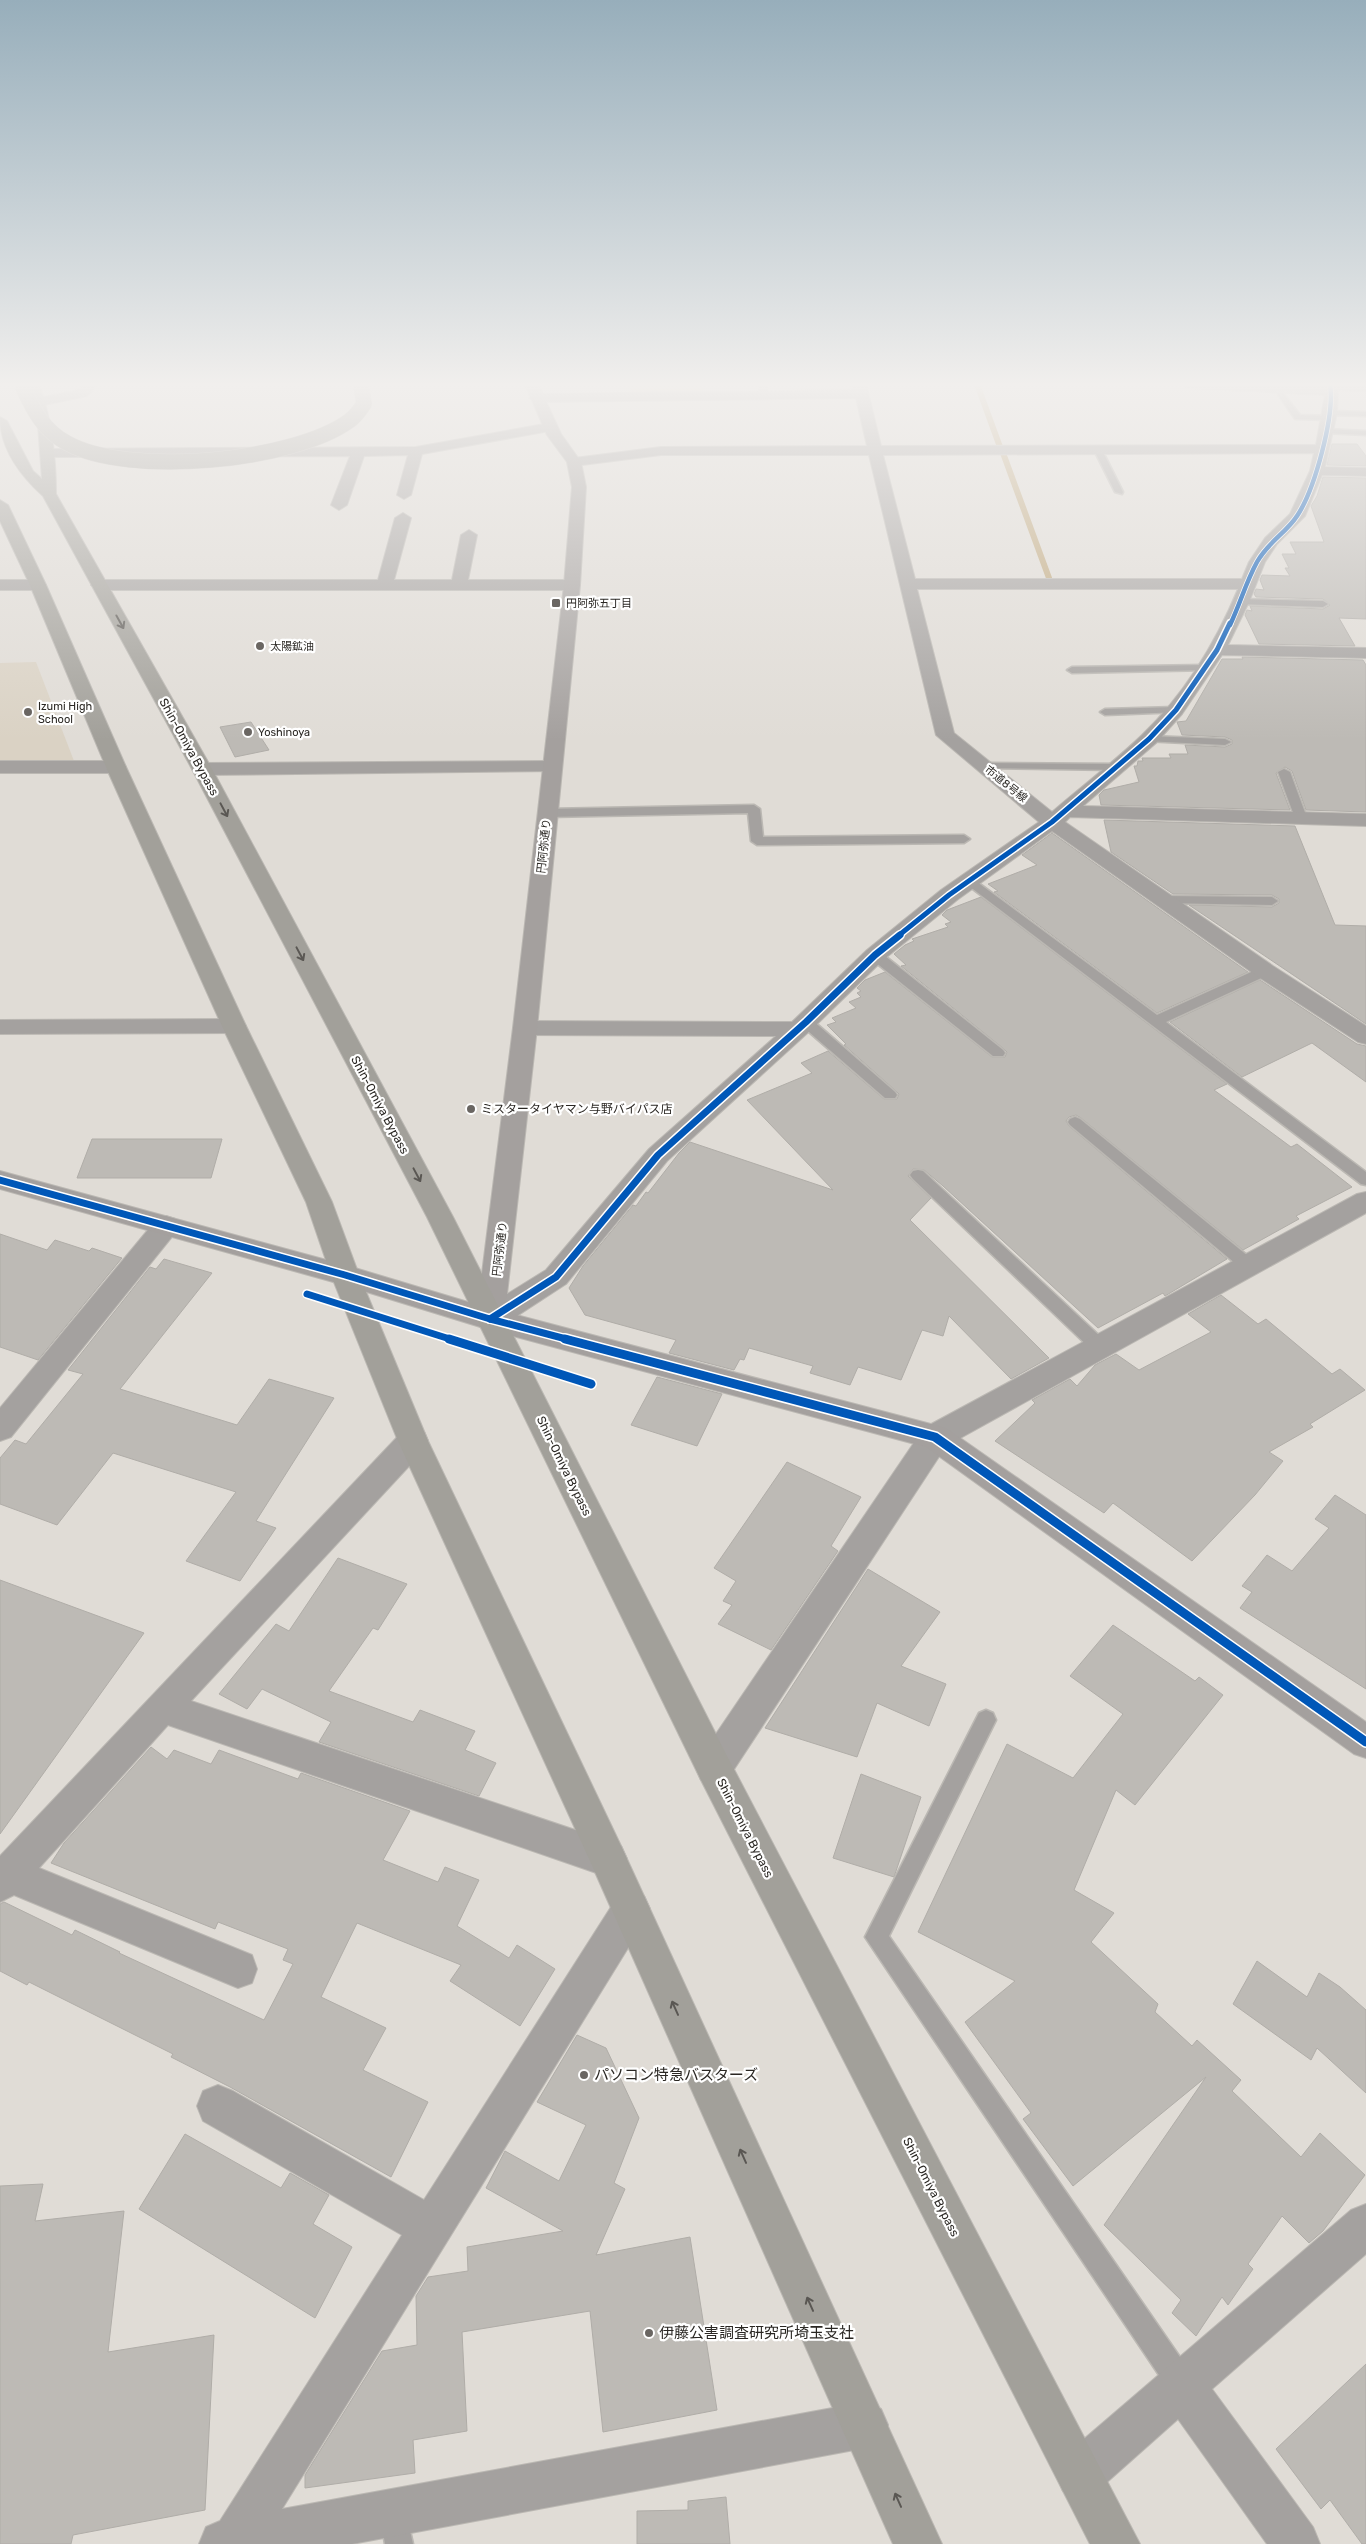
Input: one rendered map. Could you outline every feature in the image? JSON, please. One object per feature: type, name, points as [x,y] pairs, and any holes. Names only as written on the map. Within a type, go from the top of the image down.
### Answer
[{"type":"highway","name":"Shin-Omiya Bypass","points":[[54,503],[202,769],[440,1217],[714,1768],[1116,2544]]},
{"type":"highway","points":[[0,505],[38,585],[116,767],[234,1026],[319,1202],[345,1275],[413,1441],[631,1909],[918,2544]]},
{"type":"street","name":"円阿弥通り","points":[[490,1319],[525,1028],[572,584],[578,503]]},
{"type":"street","name":"市道8号線","points":[[888,503],[945,735],[983,766],[1058,817],[1164,900],[1265,971],[1366,1037]]},
{"type":"street","points":[[490,1319],[556,1277],[658,1154],[802,1025],[875,955],[969,880],[1058,817],[1149,740],[1176,710],[1211,659],[1244,593],[1257,562],[1271,541],[1297,516],[1303,503]]},
{"type":"street","points":[[385,585],[403,518]]},
{"type":"street","points":[[459,584],[469,535]]},
{"type":"street","points":[[99,584],[572,584]]},
{"type":"street","points":[[909,584],[1244,593]]},
{"type":"street","points":[[0,585],[38,585]]},
{"type":"street","points":[[1211,659],[1366,653]]},
{"type":"street","points":[[0,767],[116,767]]},
{"type":"street","points":[[202,769],[552,767]]},
{"type":"street","points":[[1058,817],[1366,820]]},
{"type":"street","points":[[525,1028],[802,1025]]},
{"type":"street","points":[[0,1027],[234,1026]]},
{"type":"street","points":[[0,1180],[345,1275],[490,1319],[935,1437],[1366,1742]]},
{"type":"street","points":[[714,1768],[935,1437],[1366,1202]]},
{"type":"street","points":[[0,1430],[166,1226]]},
{"type":"street","points":[[238,1970],[4,1878],[413,1441]]},
{"type":"street","points":[[162,1707],[608,1860]]},
{"type":"street","points":[[228,2543],[432,2228],[631,1909]]},
{"type":"street","points":[[218,2106],[432,2228]]},
{"type":"street","points":[[1080,2474],[1366,2225]]},
{"type":"street","points":[[1182,2385],[1296,2544]]},
{"type":"street","points":[[228,2543],[396,2528],[865,2425]]},
{"type":"lane","points":[[1244,593],[1323,604]]},
{"type":"lane","points":[[1072,670],[1211,659]]},
{"type":"lane","points":[[1105,712],[1176,710]]},
{"type":"lane","points":[[1149,740],[1225,742]]},
{"type":"lane","points":[[983,766],[1118,767]]},
{"type":"lane","points":[[1284,772],[1301,818]]},
{"type":"lane","points":[[547,813],[754,809],[757,841],[964,839]]},
{"type":"lane","points":[[969,880],[1366,1180]]},
{"type":"lane","points":[[1164,900],[1272,901]]},
{"type":"lane","points":[[875,955],[998,1053]]},
{"type":"lane","points":[[1156,1021],[1265,971]]},
{"type":"lane","points":[[802,1025],[890,1095]]},
{"type":"lane","points":[[1075,1122],[1248,1265]]},
{"type":"lane","points":[[918,1175],[1099,1346]]},
{"type":"lane","points":[[986,1720],[876,1937],[1182,2385]]},
{"type":"shaded area","name":"Izumi High School","points":[[36,662],[74,761],[0,762],[0,663]]},
{"type":"building","points":[[1313,503],[1366,503],[1366,619],[1339,618],[1355,646],[1259,644],[1245,615],[1247,610],[1252,611],[1250,606],[1323,609],[1330,605],[1323,599],[1256,597],[1254,594],[1256,589],[1264,590],[1260,580],[1262,575],[1290,576],[1285,568],[1289,568],[1282,554],[1296,554],[1290,542],[1324,542],[1311,506]]},
{"type":"building","points":[[1242,657],[1363,660],[1366,665],[1366,812],[1306,810],[1292,771],[1285,767],[1276,773],[1290,810],[1101,805],[1099,795],[1104,790],[1139,782],[1134,766],[1137,766],[1138,761],[1143,761],[1142,758],[1171,758],[1169,754],[1188,754],[1185,745],[1225,747],[1232,744],[1232,740],[1225,737],[1182,735],[1177,722],[1186,721],[1222,659],[1243,659]]},
{"type":"building","points":[[251,722],[269,750],[235,757],[220,727]]},
{"type":"building","points":[[1104,820],[1295,826],[1335,925],[1366,926],[1366,1024],[1189,905],[1272,907],[1279,903],[1279,899],[1272,895],[1173,894],[1111,852]]},
{"type":"building","points":[[1052,833],[1248,972],[1157,1013],[994,892],[998,891],[988,884],[1037,865],[1022,855]]},
{"type":"building","points":[[981,897],[1227,1084],[1214,1090],[1291,1147],[1297,1144],[1352,1187],[1296,1216],[1299,1219],[1243,1250],[1081,1118],[1076,1115],[1069,1117],[1066,1121],[1069,1126],[1227,1259],[1165,1296],[1163,1293],[1098,1328],[943,1186],[924,1170],[913,1169],[908,1176],[931,1198],[910,1220],[1049,1358],[1011,1379],[949,1316],[943,1336],[922,1330],[901,1380],[858,1367],[850,1385],[810,1373],[813,1366],[749,1348],[744,1360],[740,1359],[734,1370],[669,1353],[676,1340],[585,1315],[569,1288],[583,1266],[633,1205],[636,1206],[646,1192],[648,1193],[690,1142],[833,1190],[747,1100],[812,1073],[801,1063],[828,1051],[884,1099],[897,1099],[899,1094],[844,1045],[846,1044],[827,1025],[836,1022],[832,1018],[856,1008],[849,1002],[861,997],[857,993],[861,991],[857,988],[865,980],[885,972],[992,1057],[1005,1057],[1007,1052],[1004,1049],[901,966],[906,965],[894,954],[905,945],[914,941],[912,939],[948,927],[945,924],[951,922],[942,915],[947,910]]},
{"type":"building","points":[[1260,980],[1357,1044],[1366,1046],[1366,1082],[1312,1043],[1242,1077],[1170,1022]]},
{"type":"building","points":[[92,1139],[222,1139],[211,1178],[77,1178]]},
{"type":"building","points":[[0,1234],[47,1250],[55,1240],[89,1251],[92,1248],[122,1258],[38,1360],[0,1347]]},
{"type":"building","points":[[164,1259],[212,1273],[120,1389],[237,1425],[269,1379],[334,1398],[256,1521],[276,1528],[240,1581],[186,1561],[236,1492],[113,1453],[57,1525],[0,1504],[0,1458],[15,1440],[26,1444],[83,1374],[68,1370],[150,1267],[156,1269]]},
{"type":"building","points":[[1221,1295],[1258,1324],[1266,1319],[1332,1374],[1340,1369],[1365,1390],[1310,1424],[1313,1427],[1269,1452],[1283,1461],[1255,1495],[1192,1561],[1113,1503],[1104,1513],[995,1441],[1035,1403],[1032,1400],[1070,1379],[1077,1386],[1095,1365],[1116,1354],[1139,1370],[1211,1332],[1188,1314]]},
{"type":"building","points":[[657,1377],[722,1394],[697,1446],[631,1425]]},
{"type":"building","points":[[787,1462],[861,1497],[831,1546],[838,1551],[771,1650],[718,1624],[732,1605],[723,1601],[736,1581],[714,1568]]},
{"type":"building","points":[[1335,1495],[1366,1515],[1366,1689],[1240,1608],[1252,1592],[1242,1586],[1267,1555],[1292,1571],[1329,1528],[1315,1519]]},
{"type":"building","points":[[338,1558],[407,1584],[378,1630],[373,1628],[329,1691],[413,1722],[420,1710],[475,1731],[465,1750],[496,1763],[479,1796],[319,1742],[331,1722],[262,1689],[247,1709],[219,1694],[276,1624],[289,1631]]},
{"type":"building","points":[[868,1569],[940,1612],[901,1666],[946,1684],[929,1726],[877,1703],[857,1757],[765,1728]]},
{"type":"building","points":[[0,1580],[144,1633],[0,1834]]},
{"type":"building","points":[[1113,1625],[1195,1681],[1199,1677],[1223,1695],[1135,1805],[1116,1790],[1074,1890],[1114,1913],[1091,1942],[1158,2004],[1155,2012],[1192,2046],[1197,2040],[1241,2080],[1232,2091],[1301,2157],[1320,2133],[1365,2175],[1323,2231],[1309,2243],[1282,2216],[1248,2264],[1253,2269],[1228,2305],[1222,2297],[1196,2336],[1172,2313],[1181,2300],[1104,2225],[1206,2077],[1073,2186],[1023,2119],[1031,2113],[965,2022],[1015,1981],[918,1932],[1007,1744],[1073,1778],[1123,1714],[1070,1676]]},
{"type":"building","points":[[151,1747],[167,1759],[174,1750],[211,1764],[219,1750],[298,1779],[301,1773],[410,1811],[383,1860],[438,1882],[445,1867],[479,1880],[457,1926],[509,1958],[517,1945],[555,1969],[520,2026],[450,1981],[461,1965],[357,1923],[321,1997],[386,2028],[363,2070],[428,2102],[391,2177],[230,2087],[171,2057],[173,2054],[29,1982],[27,1985],[0,1971],[0,1904],[4,1902],[72,1935],[75,1930],[119,1953],[264,2020],[293,1964],[283,1960],[288,1949],[218,1922],[215,1929],[51,1863],[64,1843]]},
{"type":"building","points":[[861,1774],[921,1797],[894,1877],[833,1858]]},
{"type":"building","points":[[1257,1961],[1307,1997],[1319,1973],[1340,1987],[1366,2010],[1366,2093],[1317,2048],[1311,2060],[1233,2004]]},
{"type":"building","points":[[577,2035],[606,2048],[639,2118],[614,2183],[625,2189],[596,2255],[690,2237],[717,2410],[603,2432],[590,2311],[462,2332],[467,2431],[413,2440],[415,2473],[305,2488],[305,2475],[382,2351],[417,2345],[416,2296],[428,2277],[468,2271],[467,2247],[563,2231],[486,2188],[505,2151],[559,2181],[586,2125],[537,2102]]},
{"type":"building","points":[[185,2134],[281,2188],[290,2173],[329,2195],[313,2224],[352,2247],[315,2318],[139,2209]]},
{"type":"building","points":[[43,2184],[35,2221],[124,2211],[108,2352],[214,2335],[205,2510],[73,2535],[71,2544],[0,2544],[0,2186]]},
{"type":"building","points":[[1366,2364],[1366,2544],[1362,2544],[1330,2500],[1321,2509],[1276,2449]]},
{"type":"building","points":[[726,2497],[730,2544],[637,2544],[637,2511],[688,2510],[688,2501]]},
{"type":"waterway","points":[[1021,503],[1049,578]]},
{"type":"cycle path","points":[[490,1319],[556,1277],[658,1155],[806,1022],[875,955],[949,895],[1052,822],[1149,739],[1176,710],[1217,650],[1241,602],[1257,562],[1271,541],[1297,516],[1303,503]]},
{"type":"cycle path","points":[[0,1180],[345,1275],[490,1319],[935,1437],[1366,1742]]},
{"type":"cycle path","points":[[307,1294],[591,1384]]},
{"type":"place","name":"円阿弥五丁目","points":[[556,603]]},
{"type":"place","name":"太陽鉱油","points":[[260,646]]},
{"type":"place","name":"Izumi High School","points":[[28,712]]},
{"type":"place","name":"Yoshinoya","points":[[248,732]]},
{"type":"place","name":"ミスタータイヤマン与野バイパス店","points":[[471,1109]]},
{"type":"place","name":"パソコン特急バスターズ","points":[[584,2075]]},
{"type":"place","name":"伊藤公害調査研究所埼玉支社","points":[[649,2333]]}]
